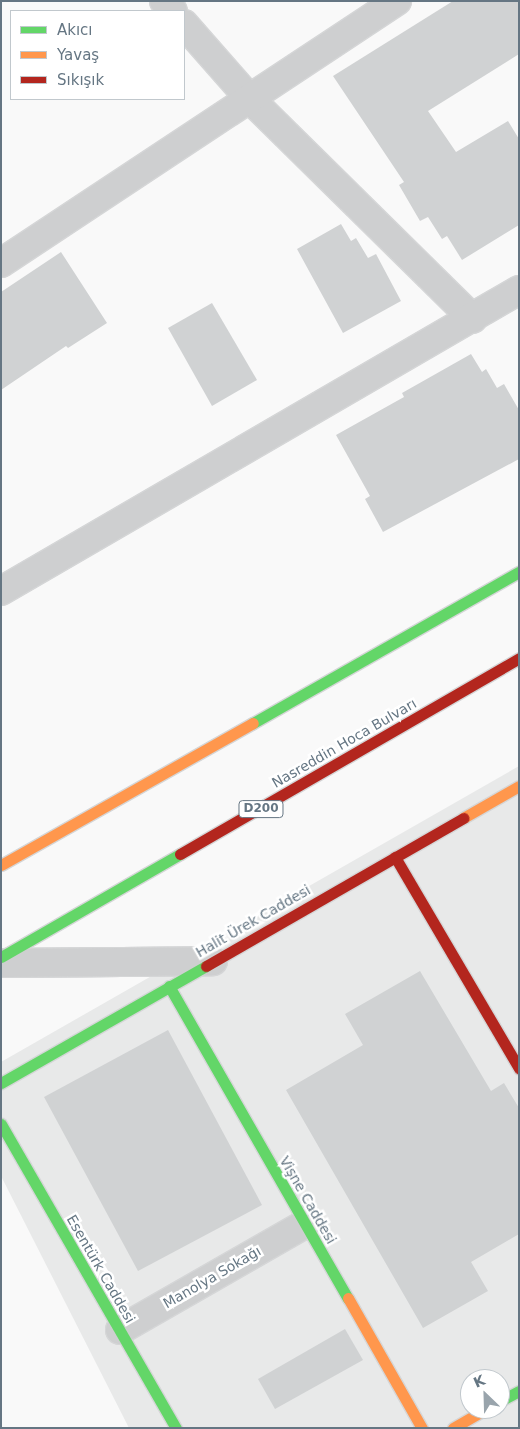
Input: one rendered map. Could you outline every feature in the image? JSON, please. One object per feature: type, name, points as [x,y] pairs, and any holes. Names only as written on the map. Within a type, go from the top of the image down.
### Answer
[{"type":"main road","points":[[1,865],[519,572]]},
{"type":"main road","name":"Nasreddin Hoca Bulvarı","points":[[1,957],[519,658]]},
{"type":"main road","name":"Halit Ürek Caddesi","points":[[1,1083],[519,786]]},
{"type":"main road","points":[[395,857],[519,1068]]},
{"type":"main road","name":"Vişne Caddesi","points":[[169,986],[422,1428]]},
{"type":"main road","name":"Esentürk Caddesi","points":[[1,1124],[176,1428]]},
{"type":"main road","points":[[453,1428],[469,1419]]},
{"type":"street","points":[[1,263],[397,1]]},
{"type":"street","points":[[185,25],[250,100],[472,319]]},
{"type":"street","points":[[1,591],[519,290]]},
{"type":"street","points":[[1,963],[213,961]]},
{"type":"street","name":"Manolya Sokağı","points":[[120,1330],[305,1224]]},
{"type":"shaded area","points":[[519,766],[519,1428],[129,1428],[1,1176],[1,1062]]},
{"type":"building","points":[[453,1],[519,1],[519,54],[428,111],[456,152],[508,121],[519,139],[519,225],[462,260],[447,236],[442,239],[428,217],[420,221],[399,185],[404,182],[333,76]]},
{"type":"building","points":[[341,224],[351,241],[356,238],[368,258],[376,254],[401,301],[343,333],[297,249]]},
{"type":"building","points":[[61,252],[107,323],[68,348],[66,346],[1,390],[1,292]]},
{"type":"building","points":[[212,303],[257,380],[212,406],[168,328]]},
{"type":"building","points":[[471,354],[482,372],[486,369],[497,388],[504,384],[519,410],[519,459],[383,532],[365,499],[370,496],[336,435],[404,397],[402,393]]},
{"type":"building","points":[[420,971],[491,1091],[504,1083],[519,1108],[519,1234],[471,1262],[488,1291],[423,1328],[286,1090],[363,1045],[345,1014]]},
{"type":"building","points":[[168,1030],[262,1205],[138,1271],[44,1097]]},
{"type":"building","points":[[345,1329],[363,1360],[275,1409],[258,1379]]},
{"type":"traffic: fast","points":[[253,723],[519,572]]},
{"type":"traffic: fast","points":[[1,957],[180,854]]},
{"type":"traffic: fast","points":[[1,1083],[206,966]]},
{"type":"traffic: fast","points":[[169,986],[348,1298]]},
{"type":"traffic: fast","points":[[1,1124],[176,1428]]},
{"type":"traffic: fast","points":[[510,1396],[519,1391]]},
{"type":"traffic: slow","points":[[1,865],[253,723]]},
{"type":"traffic: slow","points":[[463,818],[519,786]]},
{"type":"traffic: slow","points":[[348,1298],[422,1428]]},
{"type":"traffic: slow","points":[[453,1428],[469,1419]]},
{"type":"traffic: jam","points":[[180,854],[519,658]]},
{"type":"traffic: jam","points":[[206,966],[463,818]]},
{"type":"traffic: jam","points":[[395,857],[519,1068]]}]
